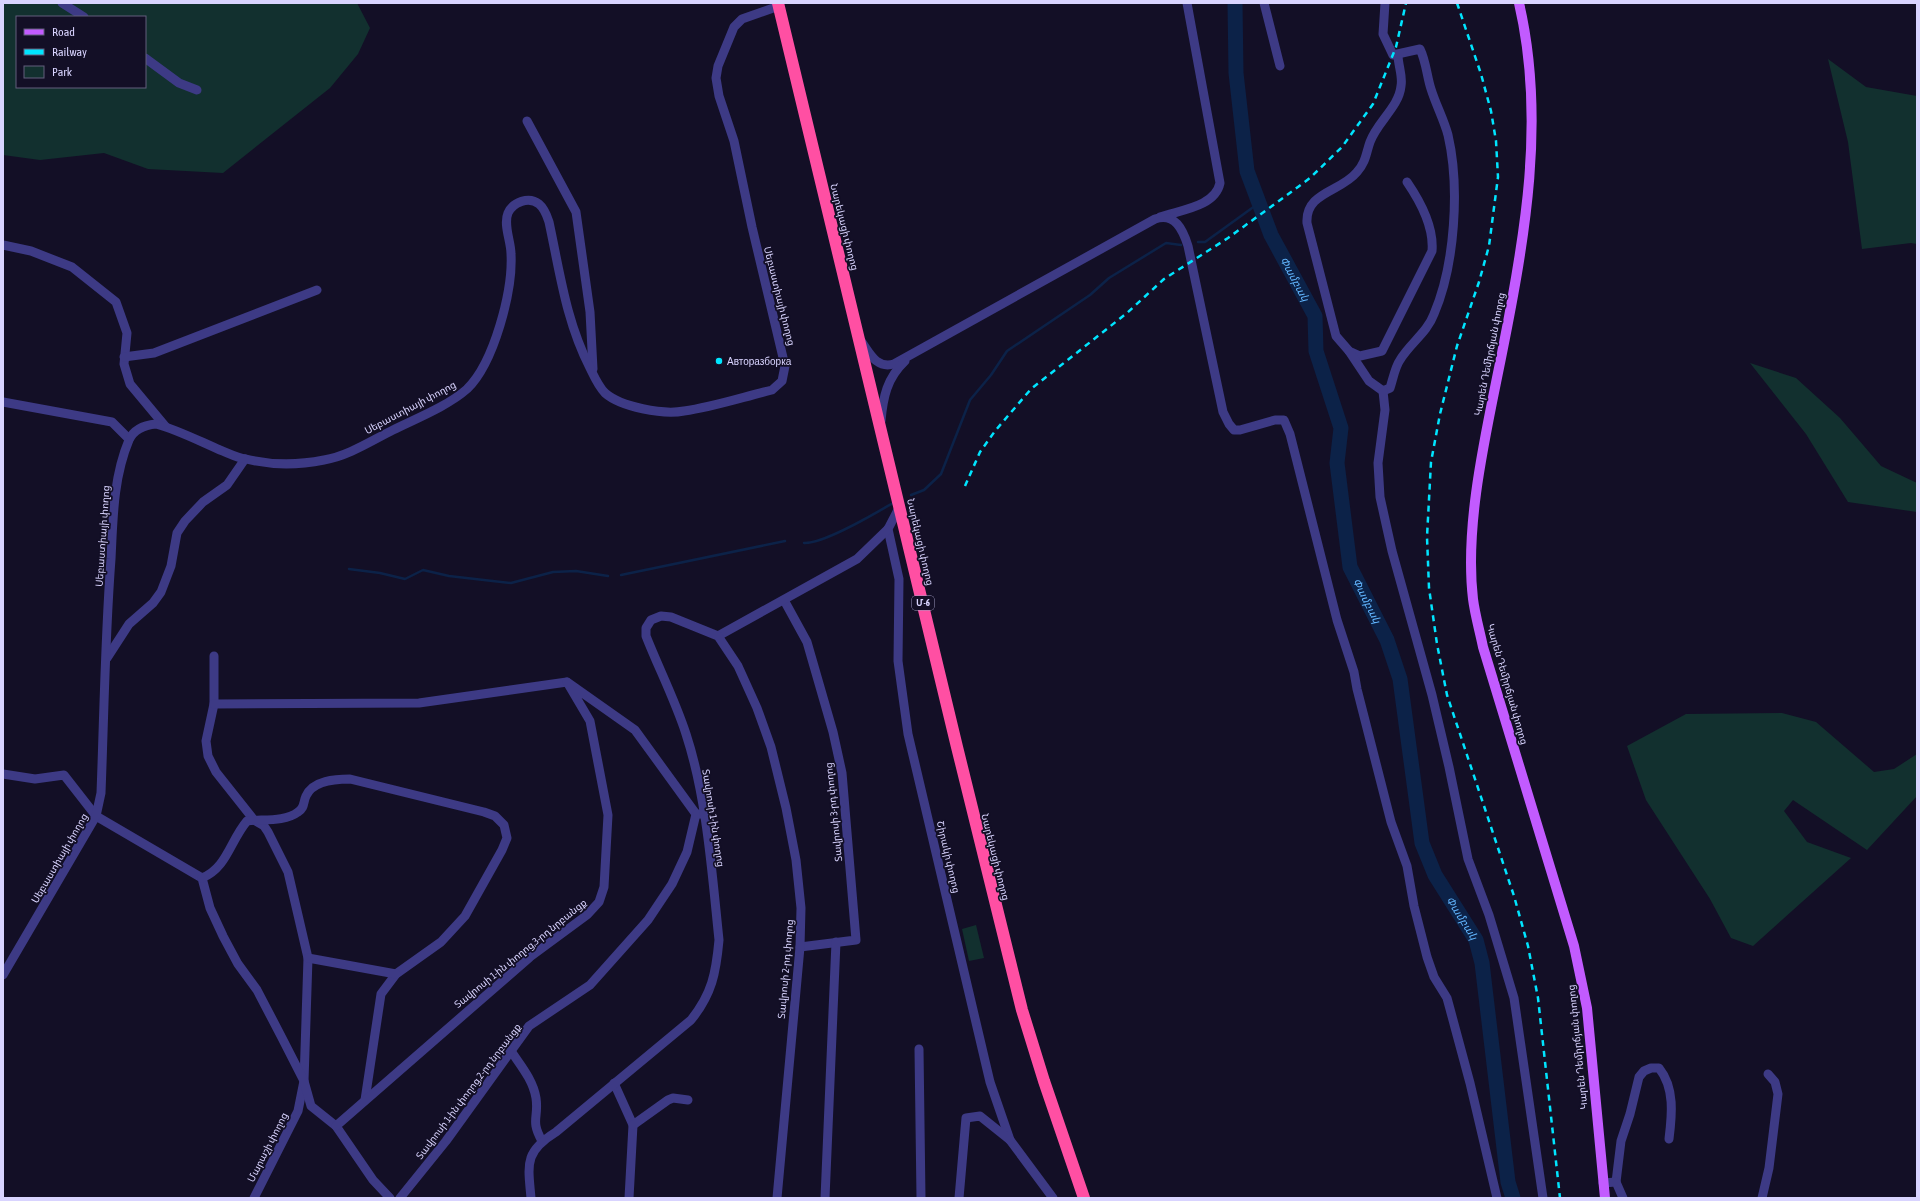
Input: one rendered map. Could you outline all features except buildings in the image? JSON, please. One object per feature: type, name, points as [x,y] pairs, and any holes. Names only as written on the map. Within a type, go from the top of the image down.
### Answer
[{"type":"highway","name":"Նարեկացի փողոց","points":[[779,5],[957,747],[1022,1010],[1044,1081],[1084,1198]]},
{"type":"main road","name":"Կարեն Դեմիրճյան փողոց","points":[[1519,3],[1526,32],[1532,93],[1528,186],[1520,257],[1484,447],[1475,507],[1471,563],[1473,600],[1483,648],[1574,946],[1581,977],[1587,1008],[1605,1198]]},
{"type":"street","points":[[62,3],[82,16]]},
{"type":"street","points":[[759,3],[765,10]]},
{"type":"street","points":[[860,340],[875,361],[881,365],[894,364],[1159,218],[1206,202],[1218,191],[1220,183],[1187,3]]},
{"type":"street","points":[[1264,3],[1280,66]]},
{"type":"street","points":[[1383,391],[1390,388],[1399,361],[1426,329],[1434,315],[1443,288],[1455,207],[1453,173],[1448,135],[1432,90],[1423,55],[1420,49],[1414,49],[1398,55],[1393,55],[1384,34],[1385,3]]},
{"type":"street","name":"Սեբաստիայի փողոց","points":[[3,975],[96,816],[101,792],[106,661],[116,489],[129,439],[137,430],[145,425],[156,424],[245,459],[299,463],[326,460],[354,450],[449,401],[467,389],[478,375],[502,321],[508,300],[511,268],[507,217],[509,211],[519,202],[532,201],[538,204],[545,212],[550,222],[568,316],[580,348],[593,375],[603,390],[615,399],[628,404],[662,412],[683,412],[772,390],[782,381],[785,366],[782,350],[752,227],[734,141],[719,96],[716,78],[718,66],[734,27],[742,19],[779,5]]},
{"type":"street","points":[[1398,55],[1401,86],[1389,113],[1370,141],[1365,161],[1352,178],[1315,201],[1306,214],[1307,223],[1336,336],[1349,351],[1369,381],[1383,391],[1385,410],[1378,463],[1380,497],[1392,551],[1434,702],[1468,859],[1489,915],[1514,998],[1543,1198]]},
{"type":"street","points":[[146,59],[179,83],[197,90]]},
{"type":"street","points":[[528,121],[576,212],[590,312],[593,375]]},
{"type":"street","points":[[1349,351],[1360,356],[1382,351],[1432,251],[1433,241],[1424,215],[1416,194],[1407,182]]},
{"type":"street","points":[[1159,218],[1172,220],[1183,230],[1188,246],[1223,412],[1229,424],[1234,430],[1240,430],[1275,420],[1284,420],[1290,434],[1338,620],[1354,672],[1356,689],[1391,822],[1407,866],[1414,906],[1427,957],[1434,977],[1446,998],[1450,1009],[1470,1083],[1497,1198]]},
{"type":"street","points":[[3,245],[31,251],[72,267],[116,302],[127,333],[124,364],[130,384],[164,426]]},
{"type":"street","points":[[124,357],[154,353],[317,290]]},
{"type":"street","points":[[881,426],[884,397],[889,382],[910,356]]},
{"type":"street","points":[[3,402],[112,422],[129,439]]},
{"type":"street","points":[[106,661],[129,624],[153,603],[161,592],[170,566],[176,534],[185,521],[203,502],[227,485],[245,459]]},
{"type":"street","points":[[718,636],[857,559],[888,529],[900,506]]},
{"type":"street","name":"Շիրակի փողոց","points":[[888,529],[899,579],[898,661],[908,734],[990,1082],[1010,1140],[1053,1198]]},
{"type":"street","name":"Տավրոսի 3-րդ փողոց","points":[[784,600],[807,642],[833,732],[842,773],[856,940],[800,947]]},
{"type":"street","name":"Տավրոսի 1-ին փողոց","points":[[531,1198],[528,1168],[533,1151],[542,1141],[556,1132],[691,1020],[703,1005],[712,986],[717,963],[719,940],[700,814],[700,792],[687,736],[670,690],[646,636],[646,628],[651,620],[661,616],[671,617],[718,636]]},
{"type":"street","name":"Տավրոսի 2-րդ փողոց","points":[[718,636],[726,646],[741,673],[757,708],[771,747],[786,808],[796,860],[801,908],[800,947],[793,1008],[777,1198]]},
{"type":"street","points":[[214,656],[214,704],[206,741],[208,756],[216,772],[254,820],[264,826],[288,872],[308,958],[304,1081]]},
{"type":"street","points":[[214,704],[419,703],[567,682],[635,730],[700,814]]},
{"type":"street","name":"Տավրոսի 1-ին փողոց,3-րդ նրբանցք","points":[[336,1126],[530,957],[587,915],[600,902],[604,887],[608,815],[590,721],[567,682]]},
{"type":"street","points":[[3,774],[35,779],[64,775],[96,816],[202,878],[210,908],[223,936],[238,964],[256,990],[304,1081],[311,1106],[336,1126],[374,1180],[390,1198]]},
{"type":"street","points":[[202,878],[216,870],[241,828],[247,821],[267,820],[292,815],[299,812],[304,806],[306,795],[313,788],[320,783],[335,779],[350,779],[484,812],[495,816],[504,825],[507,838],[502,850],[465,916],[441,942],[396,974],[381,994],[365,1100]]},
{"type":"street","name":"Տավրոսի 1-ին փողոց,2-րդ նրբանցք","points":[[400,1198],[446,1142],[529,1026],[590,985],[648,920],[672,884],[687,852],[700,814]]},
{"type":"street","points":[[825,1198],[836,942]]},
{"type":"street","points":[[308,958],[396,974]]},
{"type":"street","points":[[919,1049],[921,1198]]},
{"type":"street","points":[[511,1051],[530,1080],[536,1099],[535,1129],[542,1141]]},
{"type":"street","points":[[1623,1198],[1616,1182],[1621,1141],[1630,1114],[1639,1077],[1644,1071],[1651,1068],[1659,1068],[1665,1075],[1669,1088],[1672,1110],[1669,1138]]},
{"type":"street","points":[[1762,1198],[1769,1168],[1778,1094],[1775,1082],[1768,1074]]},
{"type":"street","name":"Մարաշի փողոց","points":[[254,1198],[298,1111],[304,1081]]},
{"type":"street","points":[[614,1084],[633,1125],[629,1198]]},
{"type":"street","points":[[633,1125],[668,1100],[673,1098],[688,1100]]},
{"type":"street","points":[[959,1198],[966,1118],[980,1116],[1010,1140]]},
{"type":"street","points":[[1603,1184],[1616,1182]]},
{"type":"green space","points":[[3,3],[357,3],[370,28],[358,54],[330,88],[223,173],[148,169],[104,153],[40,160],[3,155]]},
{"type":"green space","points":[[1828,59],[1866,87],[1917,96],[1917,244],[1911,243],[1862,249],[1848,142]]},
{"type":"green space","points":[[1750,363],[1796,378],[1840,418],[1881,466],[1917,483],[1917,512],[1848,502],[1806,434]]},
{"type":"green space","points":[[1782,713],[1816,722],[1874,772],[1894,769],[1917,754],[1917,796],[1867,850],[1793,800],[1784,811],[1807,842],[1851,858],[1753,946],[1731,938],[1710,899],[1646,800],[1627,746],[1686,714]]},
{"type":"green space","points":[[976,925],[984,958],[969,961],[962,929]]},
{"type":"waterway","name":"Փամբակ","points":[[1235,3],[1236,73],[1247,171],[1271,235],[1315,316],[1316,351],[1341,428],[1337,463],[1350,567],[1387,640],[1400,679],[1422,843],[1435,875],[1476,940],[1482,963],[1508,1182],[1513,1198]]},
{"type":"waterway","points":[[1198,242],[1205,242],[1259,203]]},
{"type":"waterway","points":[[911,495],[924,490],[941,474],[970,400],[991,375],[1007,351],[1090,295],[1109,278],[1166,243],[1181,245]]},
{"type":"waterway","points":[[804,543],[824,539],[836,534],[893,503]]},
{"type":"waterway","points":[[621,575],[785,541]]},
{"type":"waterway","points":[[349,569],[380,573],[405,579],[423,570],[449,576],[511,583],[553,572],[576,571],[608,576]]},
{"type":"railway","points":[[965,486],[980,452],[995,431],[1031,389],[1127,313],[1164,279],[1228,238],[1310,178],[1342,147],[1373,104],[1396,47],[1406,3]]},
{"type":"railway","points":[[1457,3],[1481,74],[1491,111],[1496,141],[1498,177],[1489,246],[1479,282],[1457,346],[1440,414],[1431,462],[1427,537],[1429,588],[1437,644],[1447,695],[1514,896],[1528,946],[1538,998],[1560,1198]]},
{"type":"place","name":"Авторазборка","points":[[719,361]]}]
